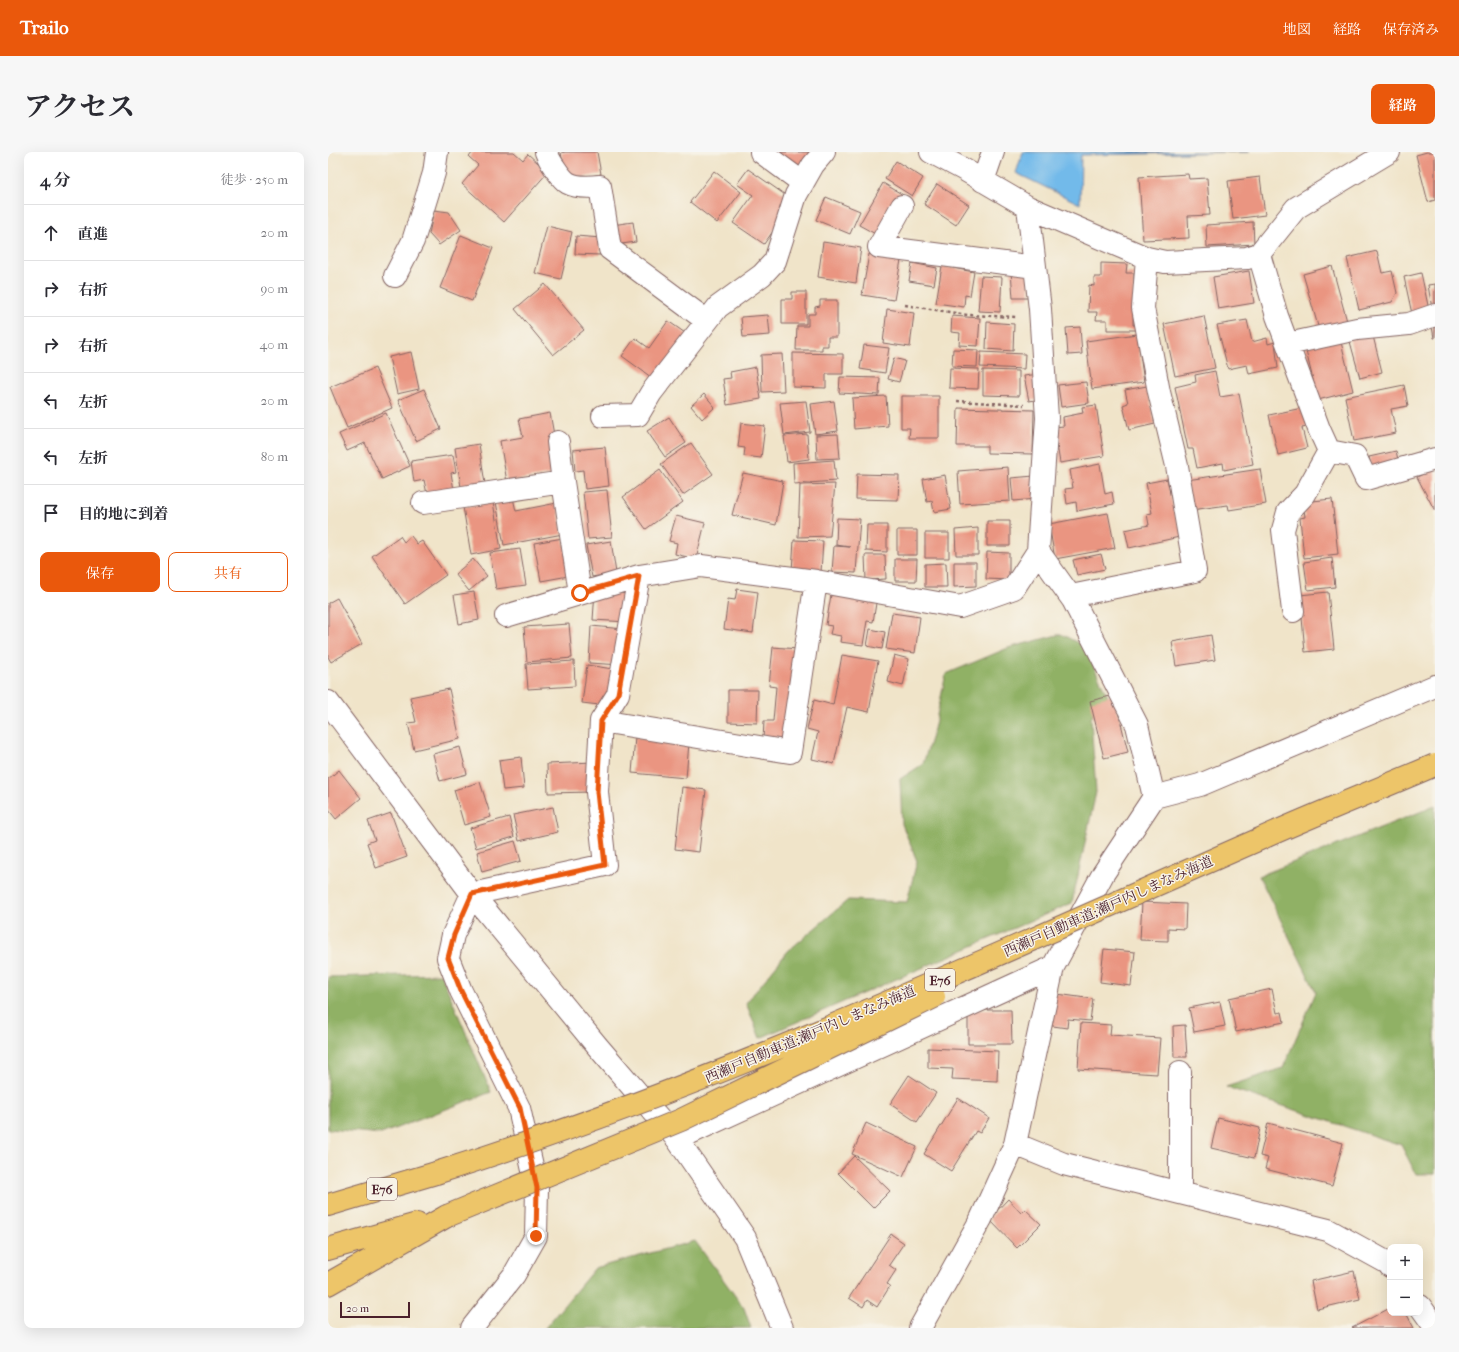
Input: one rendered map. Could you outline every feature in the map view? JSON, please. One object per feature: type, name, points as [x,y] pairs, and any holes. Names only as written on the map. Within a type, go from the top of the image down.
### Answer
[{"type":"highway","name":"西瀬戸自動車道;瀬戸内しまなみ海道","points":[[328,1205],[507,1151],[597,1119],[724,1070],[868,1011],[1262,838],[1435,765]]},
{"type":"highway","points":[[328,1249],[447,1216],[681,1120],[942,994],[1126,899]]},
{"type":"highway","points":[[328,1284],[447,1216]]},
{"type":"street","points":[[395,276],[413,241],[434,173],[437,152]]},
{"type":"street","points":[[546,152],[550,162],[568,183],[588,187],[600,186],[610,249],[707,321]]},
{"type":"street","points":[[761,152],[803,183]]},
{"type":"street","points":[[603,416],[638,414],[651,393],[718,307],[762,274],[775,261],[796,195],[813,165],[824,152]]},
{"type":"street","points":[[931,152],[1028,207],[1147,258],[1165,262],[1247,258],[1259,254],[1296,208],[1390,152]]},
{"type":"street","points":[[984,181],[993,152]]},
{"type":"street","points":[[902,206],[878,248],[1035,267]]},
{"type":"street","points":[[506,616],[639,576],[700,566],[816,581],[960,607],[1014,588],[1038,551],[1047,418],[1041,318],[1028,207]]},
{"type":"street","points":[[1259,254],[1277,316],[1319,429],[1329,451]]},
{"type":"street","points":[[1070,596],[1195,571],[1177,466],[1143,308],[1147,258]]},
{"type":"street","points":[[1288,344],[1357,329],[1410,324],[1435,315]]},
{"type":"street","points":[[558,442],[580,593]]},
{"type":"street","points":[[1329,451],[1355,456],[1366,479],[1435,459]]},
{"type":"street","points":[[1293,611],[1283,530],[1288,512],[1305,494],[1329,451]]},
{"type":"street","points":[[423,503],[563,482]]},
{"type":"street","points":[[1038,551],[1070,596],[1137,725],[1154,797]]},
{"type":"street","points":[[472,894],[605,865],[597,792],[601,721],[618,694],[639,576]]},
{"type":"street","points":[[601,721],[790,752],[816,581]]},
{"type":"street","points":[[920,1328],[981,1219],[1015,1144],[1053,967],[1103,874],[1154,797],[1200,785],[1435,686]]},
{"type":"street","points":[[329,709],[472,894],[593,1041],[677,1139],[746,1238],[782,1328]]},
{"type":"street","points":[[472,894],[454,935],[448,958],[461,991],[520,1108],[537,1188],[536,1236],[514,1274],[472,1328]]},
{"type":"street","points":[[677,1139],[1053,967]]},
{"type":"street","points":[[1180,1072],[1180,1193]]},
{"type":"street","points":[[1015,1144],[1064,1164],[1328,1230],[1387,1262]]},
{"type":"street","points":[[1423,1310],[1435,1327]]},
{"type":"path","points":[[905,305],[968,316],[1041,318]]},
{"type":"path","points":[[957,401],[1046,406]]},
{"type":"green space","points":[[1061,634],[1084,646],[1108,697],[1097,702],[1091,719],[1096,792],[1072,903],[760,1038],[746,1003],[788,951],[848,900],[907,902],[917,861],[902,824],[900,779],[923,764],[934,729],[946,674],[1008,648]]},
{"type":"green space","points":[[1435,806],[1435,1174],[1416,1174],[1401,1145],[1226,1087],[1283,1068],[1316,992],[1259,876]]},
{"type":"green space","points":[[441,974],[491,1092],[381,1134],[328,1129],[328,977]]},
{"type":"green space","points":[[695,1241],[744,1308],[751,1328],[545,1328],[595,1268]]},
{"type":"water","points":[[1023,152],[1250,152],[1081,155],[1080,204],[1016,173]]},
{"type":"building","points":[[473,152],[514,152],[523,160],[528,154],[548,172],[504,222],[462,184],[478,165],[469,157]]},
{"type":"building","points":[[597,152],[601,174],[566,181],[561,153]]},
{"type":"building","points":[[771,152],[820,152],[798,175]]},
{"type":"building","points":[[1427,152],[1435,152],[1435,200],[1428,202],[1416,155]]},
{"type":"building","points":[[896,161],[923,178],[912,196],[885,179]]},
{"type":"building","points":[[748,169],[794,201],[764,244],[733,223],[753,195],[737,184]]},
{"type":"building","points":[[714,171],[741,192],[717,223],[690,202]]},
{"type":"building","points":[[1188,174],[1189,179],[1207,178],[1210,215],[1188,216],[1189,238],[1143,240],[1139,177]]},
{"type":"building","points":[[1260,177],[1265,215],[1233,219],[1228,181]]},
{"type":"building","points":[[883,183],[905,196],[881,237],[859,225]]},
{"type":"building","points":[[937,184],[969,205],[956,225],[924,204]]},
{"type":"building","points":[[826,197],[860,211],[850,234],[816,220]]},
{"type":"building","points":[[434,210],[449,212],[461,230],[439,245],[429,234]]},
{"type":"building","points":[[633,222],[636,242],[615,245],[612,225]]},
{"type":"building","points":[[1253,222],[1254,244],[1207,247],[1206,225]]},
{"type":"building","points":[[547,226],[572,232],[561,279],[535,273]]},
{"type":"building","points":[[461,235],[493,248],[472,301],[440,288]]},
{"type":"building","points":[[576,236],[601,238],[600,255],[575,254]]},
{"type":"building","points":[[823,242],[861,248],[856,283],[818,277]]},
{"type":"building","points":[[1377,251],[1382,273],[1392,271],[1397,293],[1392,302],[1359,310],[1347,258]]},
{"type":"building","points":[[869,254],[901,260],[894,300],[862,295]]},
{"type":"building","points":[[912,263],[937,268],[934,285],[909,281]]},
{"type":"building","points":[[1101,263],[1127,264],[1126,273],[1134,273],[1133,325],[1139,325],[1139,330],[1107,330],[1107,320],[1096,320],[1097,312],[1088,312],[1089,285],[1094,286],[1094,277],[1101,277]]},
{"type":"building","points":[[942,266],[974,272],[970,296],[965,295],[964,307],[936,303]]},
{"type":"building","points":[[1332,266],[1348,325],[1320,333],[1303,274]]},
{"type":"building","points":[[1029,270],[1030,298],[1013,298],[1011,271]]},
{"type":"building","points":[[1249,271],[1254,303],[1218,309],[1213,277]]},
{"type":"building","points":[[1421,273],[1429,310],[1412,314],[1404,277]]},
{"type":"building","points":[[981,276],[1002,277],[1000,312],[978,311]]},
{"type":"building","points":[[545,284],[584,330],[553,355],[515,309]]},
{"type":"building","points":[[1435,284],[1435,309],[1432,309],[1428,285]]},
{"type":"building","points":[[792,292],[806,292],[806,324],[782,324],[782,299],[792,299]]},
{"type":"building","points":[[820,300],[837,300],[837,337],[828,337],[828,346],[822,346],[822,350],[796,350],[797,326],[808,326],[808,314],[815,314],[815,307],[820,306]]},
{"type":"building","points":[[887,309],[914,313],[910,347],[883,343]]},
{"type":"building","points":[[768,315],[770,335],[743,337],[741,317]]},
{"type":"building","points":[[952,316],[980,318],[978,346],[959,345],[960,333],[951,332]]},
{"type":"building","points":[[1204,316],[1215,368],[1175,376],[1164,324]]},
{"type":"building","points":[[1247,320],[1252,342],[1267,338],[1268,344],[1275,342],[1278,368],[1249,374],[1247,365],[1228,369],[1217,325]]},
{"type":"building","points":[[668,321],[688,335],[655,380],[622,356],[635,338],[649,348]]},
{"type":"building","points":[[987,322],[1014,324],[1013,351],[986,349]]},
{"type":"building","points":[[1080,327],[1082,354],[1068,355],[1066,328]]},
{"type":"building","points":[[1432,327],[1435,327],[1435,338],[1434,338]]},
{"type":"building","points":[[1372,332],[1382,372],[1360,378],[1349,338]]},
{"type":"building","points":[[1137,334],[1144,382],[1092,389],[1086,341]]},
{"type":"building","points":[[1340,338],[1353,391],[1318,400],[1305,347]]},
{"type":"building","points":[[864,345],[889,348],[885,373],[860,369]]},
{"type":"building","points":[[953,349],[978,350],[977,367],[952,366]]},
{"type":"building","points":[[411,352],[419,389],[397,394],[389,357]]},
{"type":"building","points":[[981,352],[1025,354],[1024,369],[980,367]]},
{"type":"building","points":[[793,353],[843,354],[843,374],[826,374],[826,388],[793,387]]},
{"type":"building","points":[[782,354],[784,391],[762,392],[761,355]]},
{"type":"building","points":[[894,358],[905,361],[899,382],[888,379]]},
{"type":"building","points":[[756,367],[761,399],[727,405],[723,379],[731,378],[730,372]]},
{"type":"building","points":[[375,368],[392,408],[347,428],[330,387]]},
{"type":"building","points":[[950,368],[979,369],[978,389],[949,388]]},
{"type":"building","points":[[983,370],[1019,371],[1019,396],[983,395]]},
{"type":"building","points":[[1215,371],[1220,397],[1239,394],[1253,464],[1224,470],[1223,463],[1197,468],[1193,449],[1188,449],[1175,387],[1196,382],[1195,375]]},
{"type":"building","points":[[1038,374],[1042,399],[1029,401],[1024,376]]},
{"type":"building","points":[[840,377],[880,378],[879,395],[839,393]]},
{"type":"building","points":[[1086,382],[1089,403],[1061,407],[1058,385]]},
{"type":"building","points":[[1404,385],[1408,406],[1391,409],[1396,433],[1354,441],[1345,397]]},
{"type":"building","points":[[1147,386],[1155,424],[1129,430],[1123,405],[1128,403],[1125,390]]},
{"type":"building","points":[[424,389],[441,429],[416,441],[398,400]]},
{"type":"building","points":[[704,394],[715,407],[702,419],[691,406]]},
{"type":"building","points":[[886,396],[888,426],[854,429],[852,398]]},
{"type":"building","points":[[901,396],[939,396],[939,438],[909,438],[910,428],[901,428]]},
{"type":"building","points":[[806,401],[810,432],[784,435],[780,403]]},
{"type":"building","points":[[834,401],[838,431],[815,434],[811,404]]},
{"type":"building","points":[[1096,405],[1104,456],[1060,463],[1054,427],[1064,426],[1063,417],[1083,413],[1082,407]]},
{"type":"building","points":[[1307,407],[1311,426],[1302,428],[1307,448],[1278,455],[1269,415]]},
{"type":"building","points":[[958,408],[1034,410],[1033,454],[987,453],[987,446],[957,446]]},
{"type":"building","points":[[386,413],[410,466],[382,479],[365,443],[347,451],[339,434]]},
{"type":"building","points":[[550,413],[558,457],[552,474],[507,482],[500,441],[523,437],[519,419]]},
{"type":"building","points":[[669,417],[686,443],[665,457],[647,431]]},
{"type":"building","points":[[741,423],[765,426],[761,458],[744,456],[745,448],[738,447]]},
{"type":"building","points":[[807,434],[809,459],[787,462],[784,436]]},
{"type":"building","points":[[838,434],[840,458],[817,459],[816,435]]},
{"type":"building","points":[[691,443],[713,474],[683,495],[661,464]]},
{"type":"building","points":[[479,444],[485,484],[461,487],[455,448]]},
{"type":"building","points":[[605,447],[609,486],[585,489],[583,470],[575,471],[573,450]]},
{"type":"building","points":[[1396,451],[1399,464],[1372,470],[1369,457]]},
{"type":"building","points":[[453,455],[456,472],[451,473],[454,490],[427,494],[424,480],[414,482],[411,461]]},
{"type":"building","points":[[834,460],[836,481],[794,484],[793,463]]},
{"type":"building","points":[[1100,464],[1105,494],[1112,492],[1114,504],[1077,511],[1076,502],[1067,504],[1065,489],[1073,488],[1070,470]]},
{"type":"building","points":[[1008,467],[1010,501],[960,504],[958,471]]},
{"type":"building","points":[[1435,468],[1435,511],[1417,477]]},
{"type":"building","points":[[1260,469],[1266,504],[1229,510],[1228,505],[1191,510],[1187,480]]},
{"type":"building","points":[[660,470],[683,502],[646,529],[623,497]]},
{"type":"building","points":[[743,473],[783,481],[776,525],[732,515]]},
{"type":"building","points":[[857,474],[899,475],[898,500],[856,499]]},
{"type":"building","points":[[945,475],[951,509],[934,512],[932,501],[927,502],[923,479]]},
{"type":"building","points":[[1034,476],[1036,499],[1013,501],[1011,478]]},
{"type":"building","points":[[1167,479],[1175,515],[1184,536],[1129,548],[1125,530],[1149,525],[1147,514],[1152,513],[1146,483]]},
{"type":"building","points":[[835,484],[830,536],[798,537],[800,485]]},
{"type":"building","points":[[607,490],[612,537],[588,539],[583,492]]},
{"type":"building","points":[[513,498],[516,511],[557,503],[563,534],[504,545],[496,502]]},
{"type":"building","points":[[1332,499],[1338,554],[1304,558],[1300,518],[1305,517],[1303,502]]},
{"type":"building","points":[[493,502],[501,549],[471,555],[463,507]]},
{"type":"building","points":[[1108,513],[1115,548],[1055,559],[1049,524]]},
{"type":"building","points":[[676,516],[705,523],[696,559],[675,554],[677,543],[669,541]]},
{"type":"building","points":[[837,518],[860,519],[856,573],[832,572],[834,546],[850,547],[836,545]]},
{"type":"building","points":[[987,521],[1010,521],[1010,546],[987,546]]},
{"type":"building","points":[[867,525],[887,525],[887,552],[866,551]]},
{"type":"building","points":[[978,528],[978,555],[956,555],[955,530]]},
{"type":"building","points":[[897,530],[917,530],[917,555],[897,555]]},
{"type":"building","points":[[925,533],[949,533],[949,558],[925,558]]},
{"type":"building","points":[[400,536],[404,542],[411,536],[417,544],[422,541],[446,575],[405,604],[372,556]]},
{"type":"building","points":[[563,538],[574,575],[541,581],[534,543]]},
{"type":"building","points":[[794,540],[823,541],[821,572],[792,571]]},
{"type":"building","points":[[611,541],[616,573],[592,577],[586,545]]},
{"type":"building","points":[[520,549],[526,585],[496,589],[490,553]]},
{"type":"building","points":[[987,552],[1009,553],[1009,580],[986,579]]},
{"type":"building","points":[[1101,554],[1105,569],[1077,575],[1073,560]]},
{"type":"building","points":[[865,555],[885,555],[886,579],[866,580]]},
{"type":"building","points":[[1332,558],[1335,587],[1308,590],[1304,562]]},
{"type":"building","points":[[473,559],[487,576],[469,591],[455,574]]},
{"type":"building","points":[[895,559],[917,559],[916,581],[895,581]]},
{"type":"building","points":[[954,562],[976,562],[976,586],[954,587]]},
{"type":"building","points":[[946,563],[947,587],[925,587],[925,564]]},
{"type":"building","points":[[737,589],[758,592],[753,633],[724,629],[728,599],[735,600]]},
{"type":"building","points":[[832,589],[877,597],[873,622],[867,621],[863,645],[840,642],[841,636],[830,634],[832,626],[826,625]]},
{"type":"building","points":[[595,591],[630,594],[628,622],[593,620]]},
{"type":"building","points":[[474,592],[479,620],[459,624],[454,595]]},
{"type":"building","points":[[1328,592],[1334,649],[1305,652],[1300,595]]},
{"type":"building","points":[[337,598],[362,644],[331,662],[328,657],[328,603]]},
{"type":"building","points":[[892,613],[920,617],[915,653],[886,649]]},
{"type":"building","points":[[569,624],[572,658],[527,662],[524,627]]},
{"type":"building","points":[[591,626],[624,629],[622,665],[589,663]]},
{"type":"building","points":[[870,629],[885,632],[882,649],[867,646]]},
{"type":"building","points":[[1211,635],[1215,660],[1176,666],[1172,642]]},
{"type":"building","points":[[773,647],[798,649],[789,743],[763,740],[764,721],[773,721],[776,687],[769,686]]},
{"type":"building","points":[[842,655],[878,661],[869,712],[847,707],[834,764],[812,759],[818,732],[807,729],[814,700],[833,705]]},
{"type":"building","points":[[894,655],[909,659],[903,686],[888,682]]},
{"type":"building","points":[[574,661],[575,686],[528,689],[526,664]]},
{"type":"building","points":[[587,665],[613,669],[608,706],[582,703]]},
{"type":"building","points":[[449,689],[460,739],[414,750],[408,723],[416,722],[410,697]]},
{"type":"building","points":[[728,690],[758,690],[757,723],[728,722]]},
{"type":"building","points":[[1114,695],[1128,752],[1104,758],[1090,701]]},
{"type":"building","points":[[635,737],[689,743],[686,778],[632,773]]},
{"type":"building","points":[[460,747],[467,774],[440,781],[433,754]]},
{"type":"building","points":[[521,757],[524,788],[503,790],[499,760]]},
{"type":"building","points":[[594,762],[591,792],[548,793],[547,764]]},
{"type":"building","points":[[339,770],[361,798],[336,819],[328,809],[328,779]]},
{"type":"building","points":[[480,782],[491,817],[464,825],[454,790]]},
{"type":"building","points":[[682,787],[706,790],[699,852],[675,849]]},
{"type":"building","points":[[553,807],[558,832],[519,841],[513,815]]},
{"type":"building","points":[[391,813],[407,857],[376,868],[367,843],[375,840],[368,821]]},
{"type":"building","points":[[509,817],[514,837],[476,848],[470,828]]},
{"type":"building","points":[[515,841],[521,861],[482,872],[477,852]]},
{"type":"building","points":[[1142,902],[1186,904],[1185,929],[1168,928],[1168,941],[1140,940]]},
{"type":"building","points":[[1104,949],[1135,952],[1131,986],[1100,982]]},
{"type":"building","points":[[1272,989],[1277,1013],[1282,1012],[1284,1022],[1236,1032],[1229,998]]},
{"type":"building","points":[[1050,993],[1093,999],[1090,1021],[1068,1019],[1067,1028],[1046,1025]]},
{"type":"building","points":[[1220,1002],[1225,1026],[1194,1032],[1189,1008]]},
{"type":"building","points":[[968,1010],[1011,1010],[1012,1044],[968,1044]]},
{"type":"building","points":[[1081,1023],[1111,1025],[1110,1035],[1160,1038],[1157,1074],[1078,1069]]},
{"type":"building","points":[[1185,1025],[1187,1057],[1174,1057],[1173,1026]]},
{"type":"building","points":[[928,1048],[998,1051],[997,1081],[952,1079],[953,1069],[928,1068]]},
{"type":"building","points":[[909,1075],[936,1093],[917,1122],[890,1104]]},
{"type":"building","points":[[958,1098],[989,1118],[980,1133],[976,1131],[951,1171],[924,1154]]},
{"type":"building","points":[[1218,1118],[1260,1128],[1254,1158],[1211,1148]]},
{"type":"building","points":[[866,1123],[917,1147],[903,1177],[852,1154]]},
{"type":"building","points":[[1268,1123],[1343,1143],[1332,1186],[1265,1169],[1268,1158],[1260,1156]]},
{"type":"building","points":[[854,1156],[890,1191],[873,1208],[838,1173]]},
{"type":"building","points":[[1008,1199],[1021,1213],[1025,1209],[1041,1224],[1017,1248],[989,1219]]},
{"type":"building","points":[[891,1234],[904,1243],[889,1265],[896,1270],[887,1284],[890,1286],[877,1307],[867,1300],[863,1307],[849,1298]]},
{"type":"building","points":[[1354,1271],[1360,1299],[1317,1309],[1311,1281]]},
{"type":"building","points":[[1387,1310],[1387,1316],[1408,1316],[1414,1328],[1352,1328]]},
{"type":"route","points":[[536,1236],[537,1188],[520,1108],[461,991],[448,958],[454,935],[472,894],[605,865],[597,792],[601,721],[618,694],[639,576],[580,593]]}]
